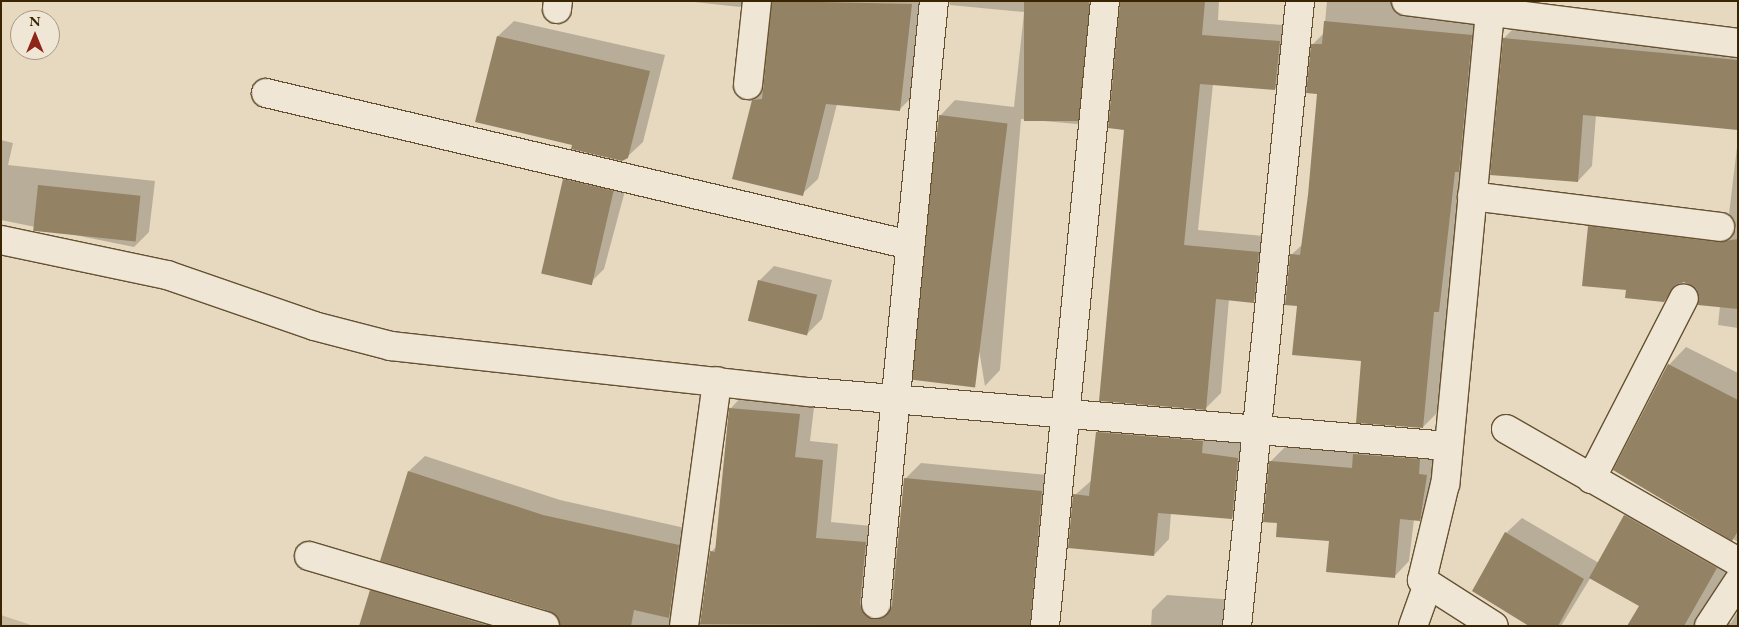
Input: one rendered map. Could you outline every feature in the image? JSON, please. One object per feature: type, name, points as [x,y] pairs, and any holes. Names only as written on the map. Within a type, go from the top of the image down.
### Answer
[{"type":"street","points":[[748,85],[757,1]]},
{"type":"street","points":[[876,604],[934,1]]},
{"type":"street","points":[[1045,626],[1069,411],[1104,1]]},
{"type":"street","points":[[1237,626],[1300,1]]},
{"type":"street","points":[[1406,1],[1738,43]]},
{"type":"street","points":[[1490,12],[1445,484],[1422,580],[1494,626]]},
{"type":"street","points":[[266,93],[910,245]]},
{"type":"street","points":[[1472,196],[1720,228]]},
{"type":"street","points":[[1,240],[167,274],[314,326],[391,346],[896,398],[1069,411],[1448,446]]},
{"type":"street","points":[[1591,478],[1684,298]]},
{"type":"street","points":[[684,626],[717,381]]},
{"type":"street","points":[[1506,430],[1738,562]]},
{"type":"street","points":[[308,556],[545,626]]},
{"type":"street","points":[[1709,626],[1738,582]]},
{"type":"street","points":[[1414,626],[1428,584]]},
{"type":"shaded area","points":[[1,615],[34,626],[1,626]]},
{"type":"building","points":[[772,1],[912,4],[900,111],[826,104],[803,196],[732,179],[752,100],[762,99]]},
{"type":"building","points":[[1024,1],[1089,1],[1089,121],[1024,121]]},
{"type":"building","points":[[1120,1],[1205,1],[1202,35],[1280,41],[1275,90],[1200,84],[1184,245],[1259,252],[1254,303],[1216,299],[1206,410],[1099,401],[1124,130],[1108,128]]},
{"type":"building","points":[[1324,21],[1472,35],[1459,172],[1455,172],[1439,312],[1434,312],[1423,428],[1356,423],[1361,361],[1292,355],[1297,306],[1285,305],[1290,254],[1300,255],[1308,195],[1317,94],[1306,93],[1311,44],[1322,44]]},
{"type":"building","points":[[497,36],[650,71],[628,158],[622,161],[571,149],[572,145],[475,122]]},
{"type":"building","points":[[1503,38],[1738,60],[1738,130],[1583,115],[1578,182],[1490,175]]},
{"type":"building","points":[[939,115],[1007,123],[975,387],[907,379]]},
{"type":"building","points":[[563,179],[614,191],[592,285],[541,274]]},
{"type":"building","points":[[38,185],[140,196],[136,242],[33,231]]},
{"type":"building","points":[[1588,226],[1718,242],[1738,239],[1738,309],[1698,305],[1697,290],[1684,282],[1675,285],[1664,302],[1625,298],[1626,290],[1582,286]]},
{"type":"building","points":[[758,280],[817,295],[807,336],[748,321]]},
{"type":"building","points":[[1668,364],[1738,400],[1738,531],[1732,541],[1613,470]]},
{"type":"building","points":[[729,408],[800,414],[795,457],[823,460],[816,538],[866,542],[860,603],[862,611],[874,619],[883,618],[892,606],[904,478],[1042,491],[1030,626],[700,624],[710,551],[715,552]]},
{"type":"building","points":[[1096,432],[1203,441],[1202,453],[1238,458],[1232,519],[1158,513],[1154,556],[1068,548],[1073,494],[1089,496]]},
{"type":"building","points":[[1353,454],[1420,459],[1419,474],[1427,475],[1420,521],[1400,519],[1395,578],[1326,572],[1329,541],[1276,537],[1277,523],[1263,522],[1269,461],[1352,468]]},
{"type":"building","points":[[408,471],[543,515],[679,545],[669,618],[634,610],[631,626],[560,626],[549,611],[380,561]]},
{"type":"building","points":[[1624,515],[1717,568],[1684,626],[1627,626],[1639,606],[1589,578]]},
{"type":"building","points":[[1505,532],[1584,579],[1558,626],[1529,626],[1472,591]]},
{"type":"building","points":[[370,590],[489,626],[359,626]]}]
